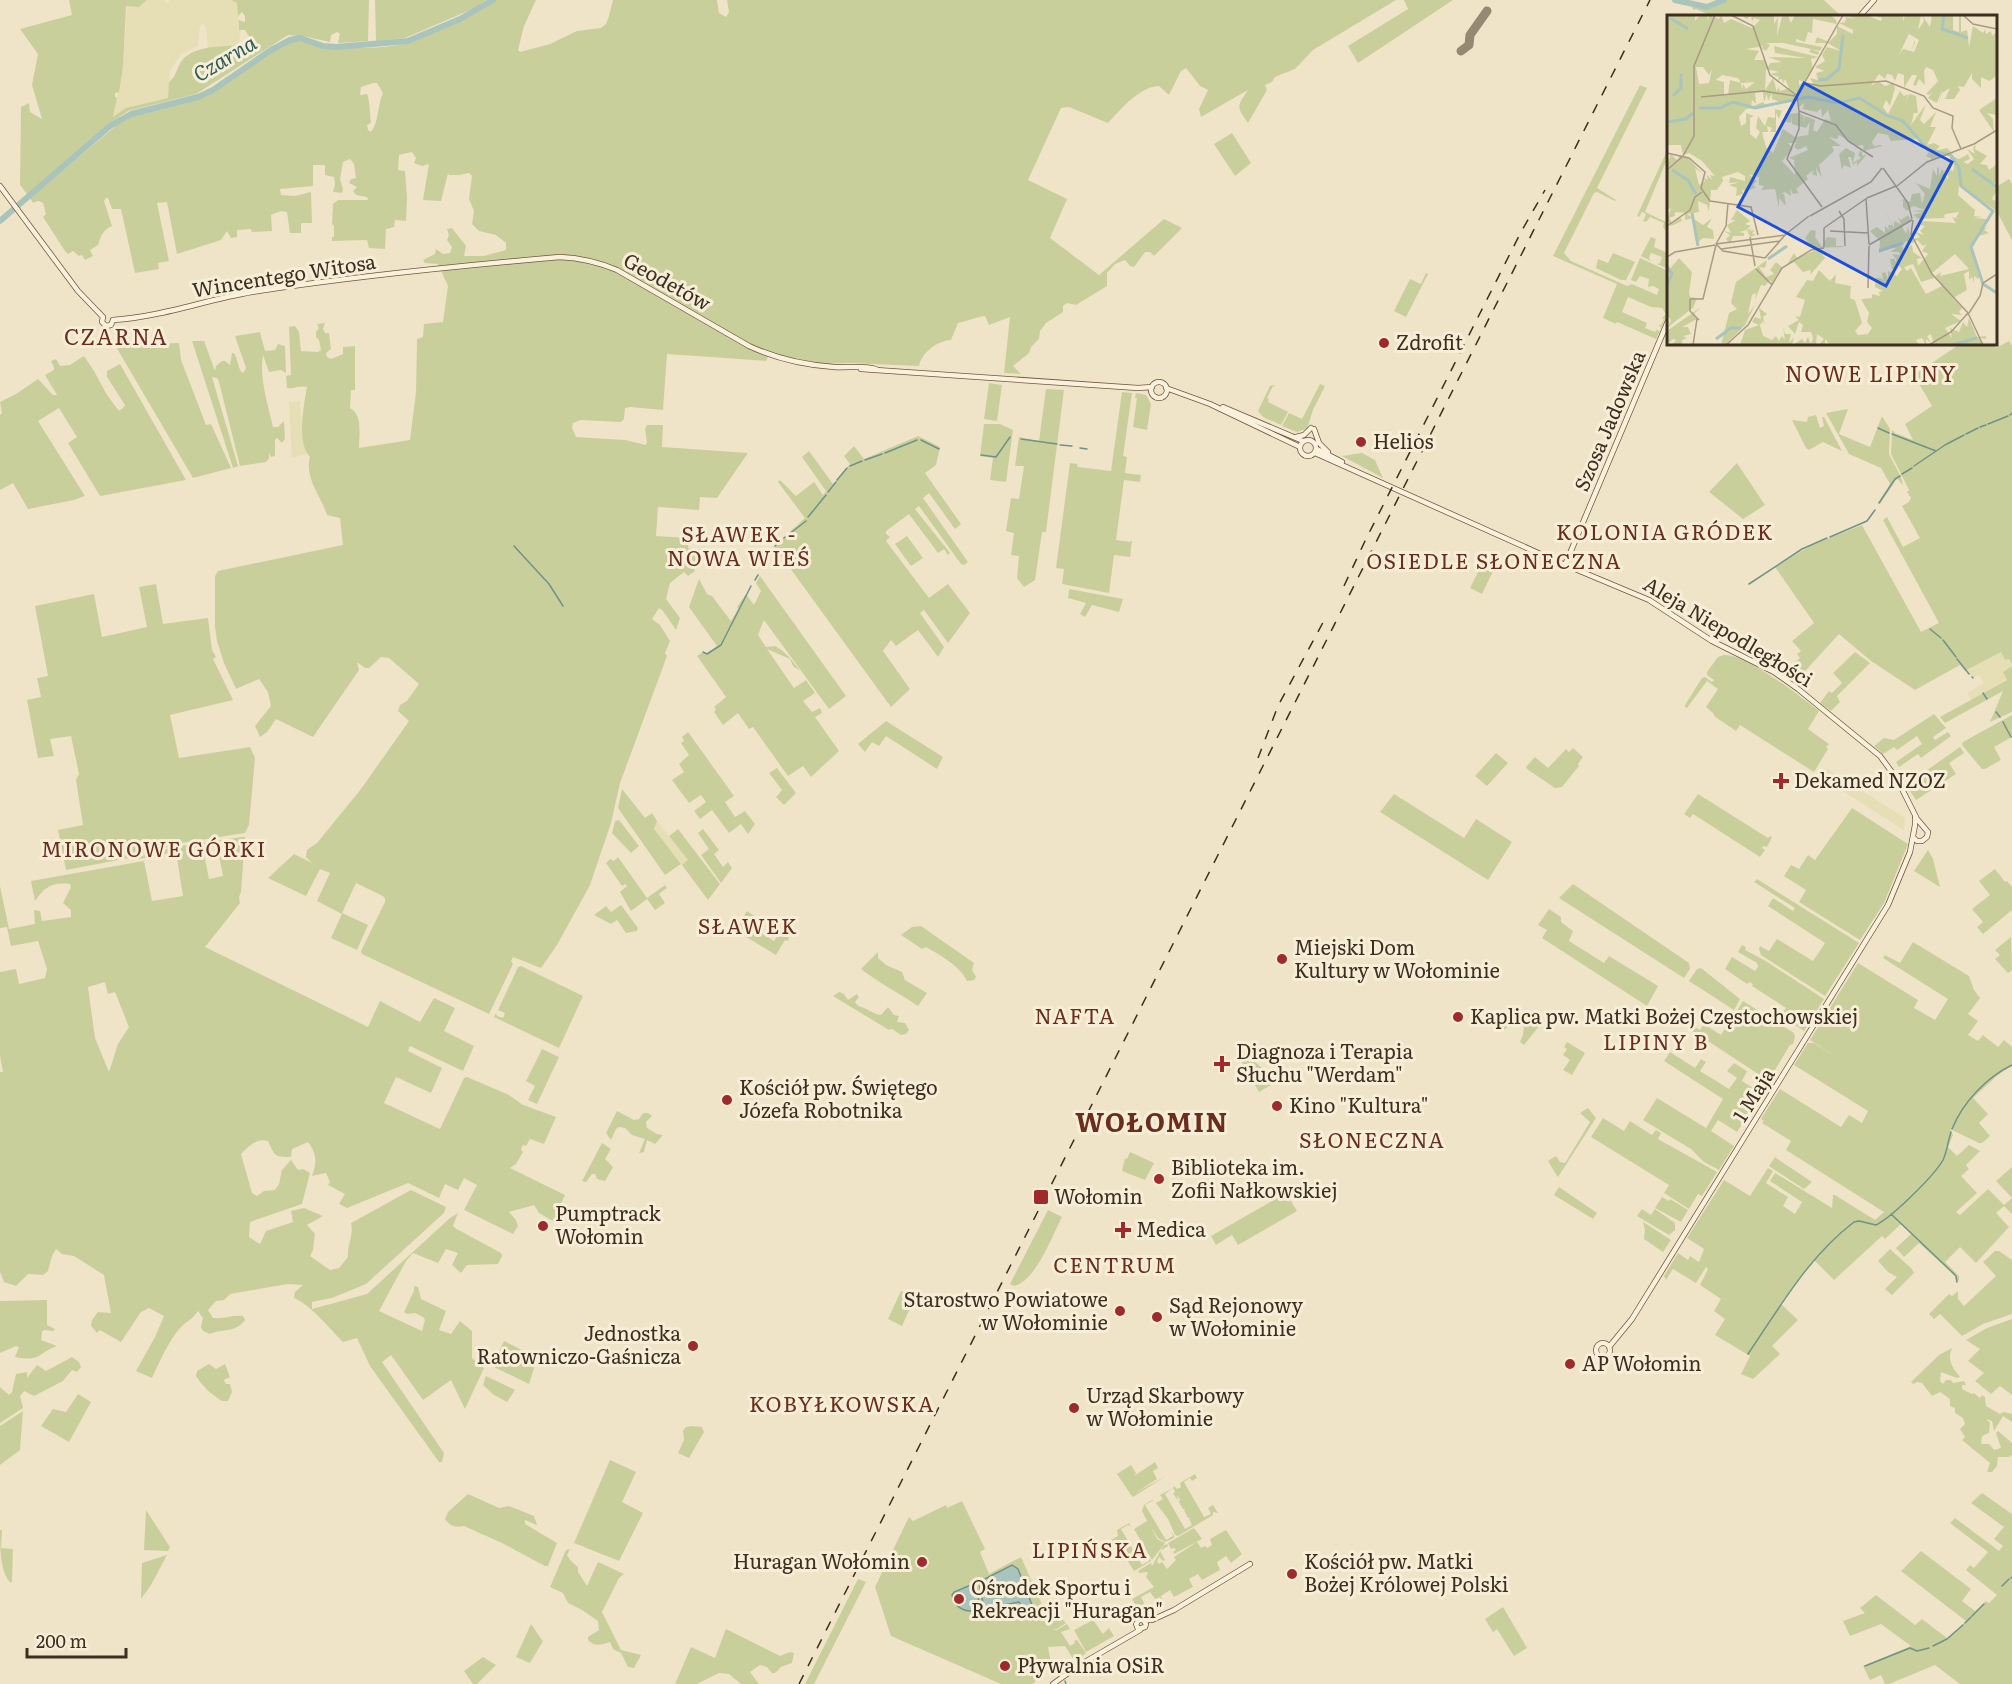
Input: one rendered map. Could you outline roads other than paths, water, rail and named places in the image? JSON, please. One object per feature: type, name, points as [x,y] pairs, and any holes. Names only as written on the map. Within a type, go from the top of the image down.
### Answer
[{"type":"main road","points":[[1861,15],[1874,0]]},
{"type":"main road","points":[[1,188],[87,302],[103,317]]},
{"type":"main road","name":"Geodetów","points":[[460,266],[560,257],[597,262],[617,270],[749,346],[768,355],[806,364],[1152,390]]},
{"type":"main road","name":"Wincentego Witosa","points":[[113,320],[143,317],[250,292],[460,266]]},
{"type":"main road","points":[[108,315],[113,320],[111,325],[105,326],[102,322],[103,317],[108,315]]},
{"type":"main road","name":"Szosa Jadowska","points":[[1565,565],[1667,323]]},
{"type":"main road","points":[[1166,391],[1158,398],[1152,390],[1160,382],[1166,391],[1210,404],[1302,444],[1312,441],[1316,451],[1354,470]]},
{"type":"main road","points":[[1210,404],[1224,406],[1296,437],[1302,444],[1301,452],[1305,456],[1311,456],[1316,451]]},
{"type":"main road","points":[[1296,437],[1312,429],[1319,443],[1334,458]]},
{"type":"main road","points":[[1316,451],[1354,470]]},
{"type":"main road","name":"Aleja Niepodległości","points":[[1354,470],[1565,565],[1652,601],[1712,641],[1764,666],[1789,682],[1880,756],[1898,779],[1922,826]]},
{"type":"main road","name":"Aleja Niepodległości","points":[[1914,810],[1914,829]]},
{"type":"main road","points":[[1922,826],[1927,830],[1928,835],[1920,842],[1913,837],[1914,829],[1922,826]]},
{"type":"main road","name":"1 Maja","points":[[1609,1347],[1632,1319],[1888,905],[1910,852],[1913,837]]},
{"type":"main road","name":"1 Maja","points":[[1910,852],[1920,842]]},
{"type":"main road","points":[[1053,1684],[1251,1564]]},
{"type":"main road","points":[[1118,1643],[1134,1630],[1137,1621],[1154,1620],[1174,1610]]},
{"type":"main road","points":[[1143,1620],[1146,1624],[1143,1629]]},
{"type":"main road","points":[[1136,1625],[1143,1629]]},
{"type":"water","points":[[1012,1565],[1018,1569],[1036,1615],[1034,1620],[1030,1620],[1019,1602],[984,1609],[979,1582]]},
{"type":"water","points":[[973,1584],[976,1586],[980,1607],[978,1610],[969,1611],[958,1607],[952,1595]]},
{"type":"waterway","name":"Czarna","points":[[0,221],[110,126],[131,114],[198,97],[213,90],[271,50],[290,40],[300,38],[323,46],[336,47],[408,41],[460,19],[493,0]]},
{"type":"waterway","name":"Czarna","points":[[1675,0],[1707,7],[1724,0]]},
{"type":"waterway","points":[[1988,424],[2008,416]]},
{"type":"waterway","points":[[1980,427],[1986,425]]},
{"type":"waterway","points":[[1878,428],[1889,433]]},
{"type":"waterway","points":[[1966,434],[1978,428]]},
{"type":"waterway","points":[[1892,434],[1936,451]]},
{"type":"waterway","points":[[1914,466],[1964,435]]},
{"type":"waterway","points":[[981,455],[996,457],[1010,437]]},
{"type":"waterway","points":[[1021,439],[1057,444]]},
{"type":"waterway","points":[[885,453],[917,440]]},
{"type":"waterway","points":[[921,440],[939,449]]},
{"type":"waterway","points":[[1060,445],[1072,446]]},
{"type":"waterway","points":[[1080,448],[1087,449]]},
{"type":"waterway","points":[[865,460],[882,454]]},
{"type":"waterway","points":[[850,466],[862,461]]},
{"type":"waterway","points":[[837,480],[847,468]]},
{"type":"waterway","points":[[1902,474],[1912,468]]},
{"type":"waterway","points":[[1879,503],[1895,479],[1900,476]]},
{"type":"waterway","points":[[828,492],[836,482]]},
{"type":"waterway","points":[[808,517],[826,495]]},
{"type":"waterway","points":[[1830,537],[1867,521],[1875,510]]},
{"type":"waterway","points":[[784,538],[806,521]]},
{"type":"waterway","points":[[1749,584],[1802,549],[1827,538]]},
{"type":"waterway","points":[[775,546],[782,540]]},
{"type":"waterway","points":[[514,546],[549,584],[563,606]]},
{"type":"waterway","points":[[755,580],[758,575]]},
{"type":"waterway","points":[[703,652],[707,654],[721,645],[751,586]]},
{"type":"waterway","points":[[1930,629],[1941,638]]},
{"type":"waterway","points":[[1943,640],[1956,657]]},
{"type":"waterway","points":[[1957,659],[1969,674]]},
{"type":"waterway","points":[[1983,693],[1987,699]]},
{"type":"waterway","points":[[1996,712],[2000,717]]},
{"type":"waterway","points":[[2003,722],[2011,737]]},
{"type":"waterway","points":[[1952,1129],[1962,1109],[1976,1092],[2002,1070],[2012,1065]]},
{"type":"waterway","points":[[1748,1354],[1783,1301],[1809,1267],[1838,1236],[1854,1222],[1876,1225],[1883,1221],[1931,1176],[1946,1154],[1951,1132]]},
{"type":"waterway","points":[[1891,1214],[1956,1276],[1957,1282]]},
{"type":"waterway","points":[[2002,1586],[2009,1579]]},
{"type":"waterway","points":[[1972,1616],[1984,1604]]},
{"type":"waterway","points":[[1965,1623],[1971,1617]]},
{"type":"waterway","points":[[1933,1646],[1947,1639],[1963,1625]]},
{"type":"waterway","points":[[1865,1666],[1910,1648],[1917,1651],[1929,1648]]},
{"type":"railway","points":[[799,1684],[1650,0]]},
{"type":"railway","points":[[1344,586],[1521,232],[1545,190]]},
{"type":"railway","points":[[1258,758],[1278,706],[1327,615]]},
{"type":"place","name":"Zdrofit","points":[[1384,343]]},
{"type":"place","name":"Helios","points":[[1361,442]]},
{"type":"place","name":"Dekamed NZOZ","points":[[1781,781]]},
{"type":"place","name":"Miejski Dom Kultury w Wołominie","points":[[1282,959]]},
{"type":"place","name":"Kaplica pw. Matki Bożej Częstochowskiej","points":[[1458,1017]]},
{"type":"place","name":"Diagnoza i Terapia Słuchu \"Werdam\"","points":[[1222,1064]]},
{"type":"place","name":"Kościół pw. Świętego Józefa Robotnika","points":[[727,1100]]},
{"type":"place","name":"Kino \"Kultura\"","points":[[1277,1106]]},
{"type":"place","name":"Biblioteka im. Zofii Nałkowskiej","points":[[1159,1179]]},
{"type":"place","name":"Wołomin","points":[[1041,1197]]},
{"type":"place","name":"Pumptrack Wołomin","points":[[543,1226]]},
{"type":"place","name":"Medica","points":[[1123,1230]]},
{"type":"place","name":"Starostwo Powiatowe w Wołominie","points":[[1120,1311]]},
{"type":"place","name":"Sąd Rejonowy w Wołominie","points":[[1157,1317]]},
{"type":"place","name":"Jednostka Ratowniczo-Gaśnicza","points":[[693,1346]]},
{"type":"place","name":"AP Wołomin","points":[[1570,1364]]},
{"type":"place","name":"Urząd Skarbowy w Wołominie","points":[[1074,1408]]},
{"type":"place","name":"Huragan Wołomin","points":[[922,1562]]},
{"type":"place","name":"Kościół pw. Matki Bożej Królowej Polski","points":[[1292,1574]]},
{"type":"place","name":"Ośrodek Sportu i Rekreacji \"Huragan\"","points":[[959,1599]]},
{"type":"place","name":"Pływalnia OSiR","points":[[1005,1666]]},
{"type":"district","name":"CZARNA","points":[[116,337]]},
{"type":"district","name":"NOWE LIPINY","points":[[1871,374]]},
{"type":"district","name":"KOLONIA GRÓDEK","points":[[1665,533]]},
{"type":"district","name":"SŁAWEK - NOWA WIEŚ","points":[[739,547]]},
{"type":"district","name":"OSIEDLE SŁONECZNA","points":[[1494,562]]},
{"type":"district","name":"MIRONOWE GÓRKI","points":[[154,850]]},
{"type":"district","name":"SŁAWEK","points":[[748,927]]},
{"type":"district","name":"NAFTA","points":[[1075,1017]]},
{"type":"district","name":"LIPINY B","points":[[1656,1043]]},
{"type":"district","name":"WOŁOMIN","points":[[1152,1123]]},
{"type":"district","name":"SŁONECZNA","points":[[1372,1141]]},
{"type":"district","name":"CENTRUM","points":[[1115,1266]]},
{"type":"district","name":"KOBYŁKOWSKA","points":[[842,1405]]},
{"type":"district","name":"LIPIŃSKA","points":[[1090,1551]]}]
